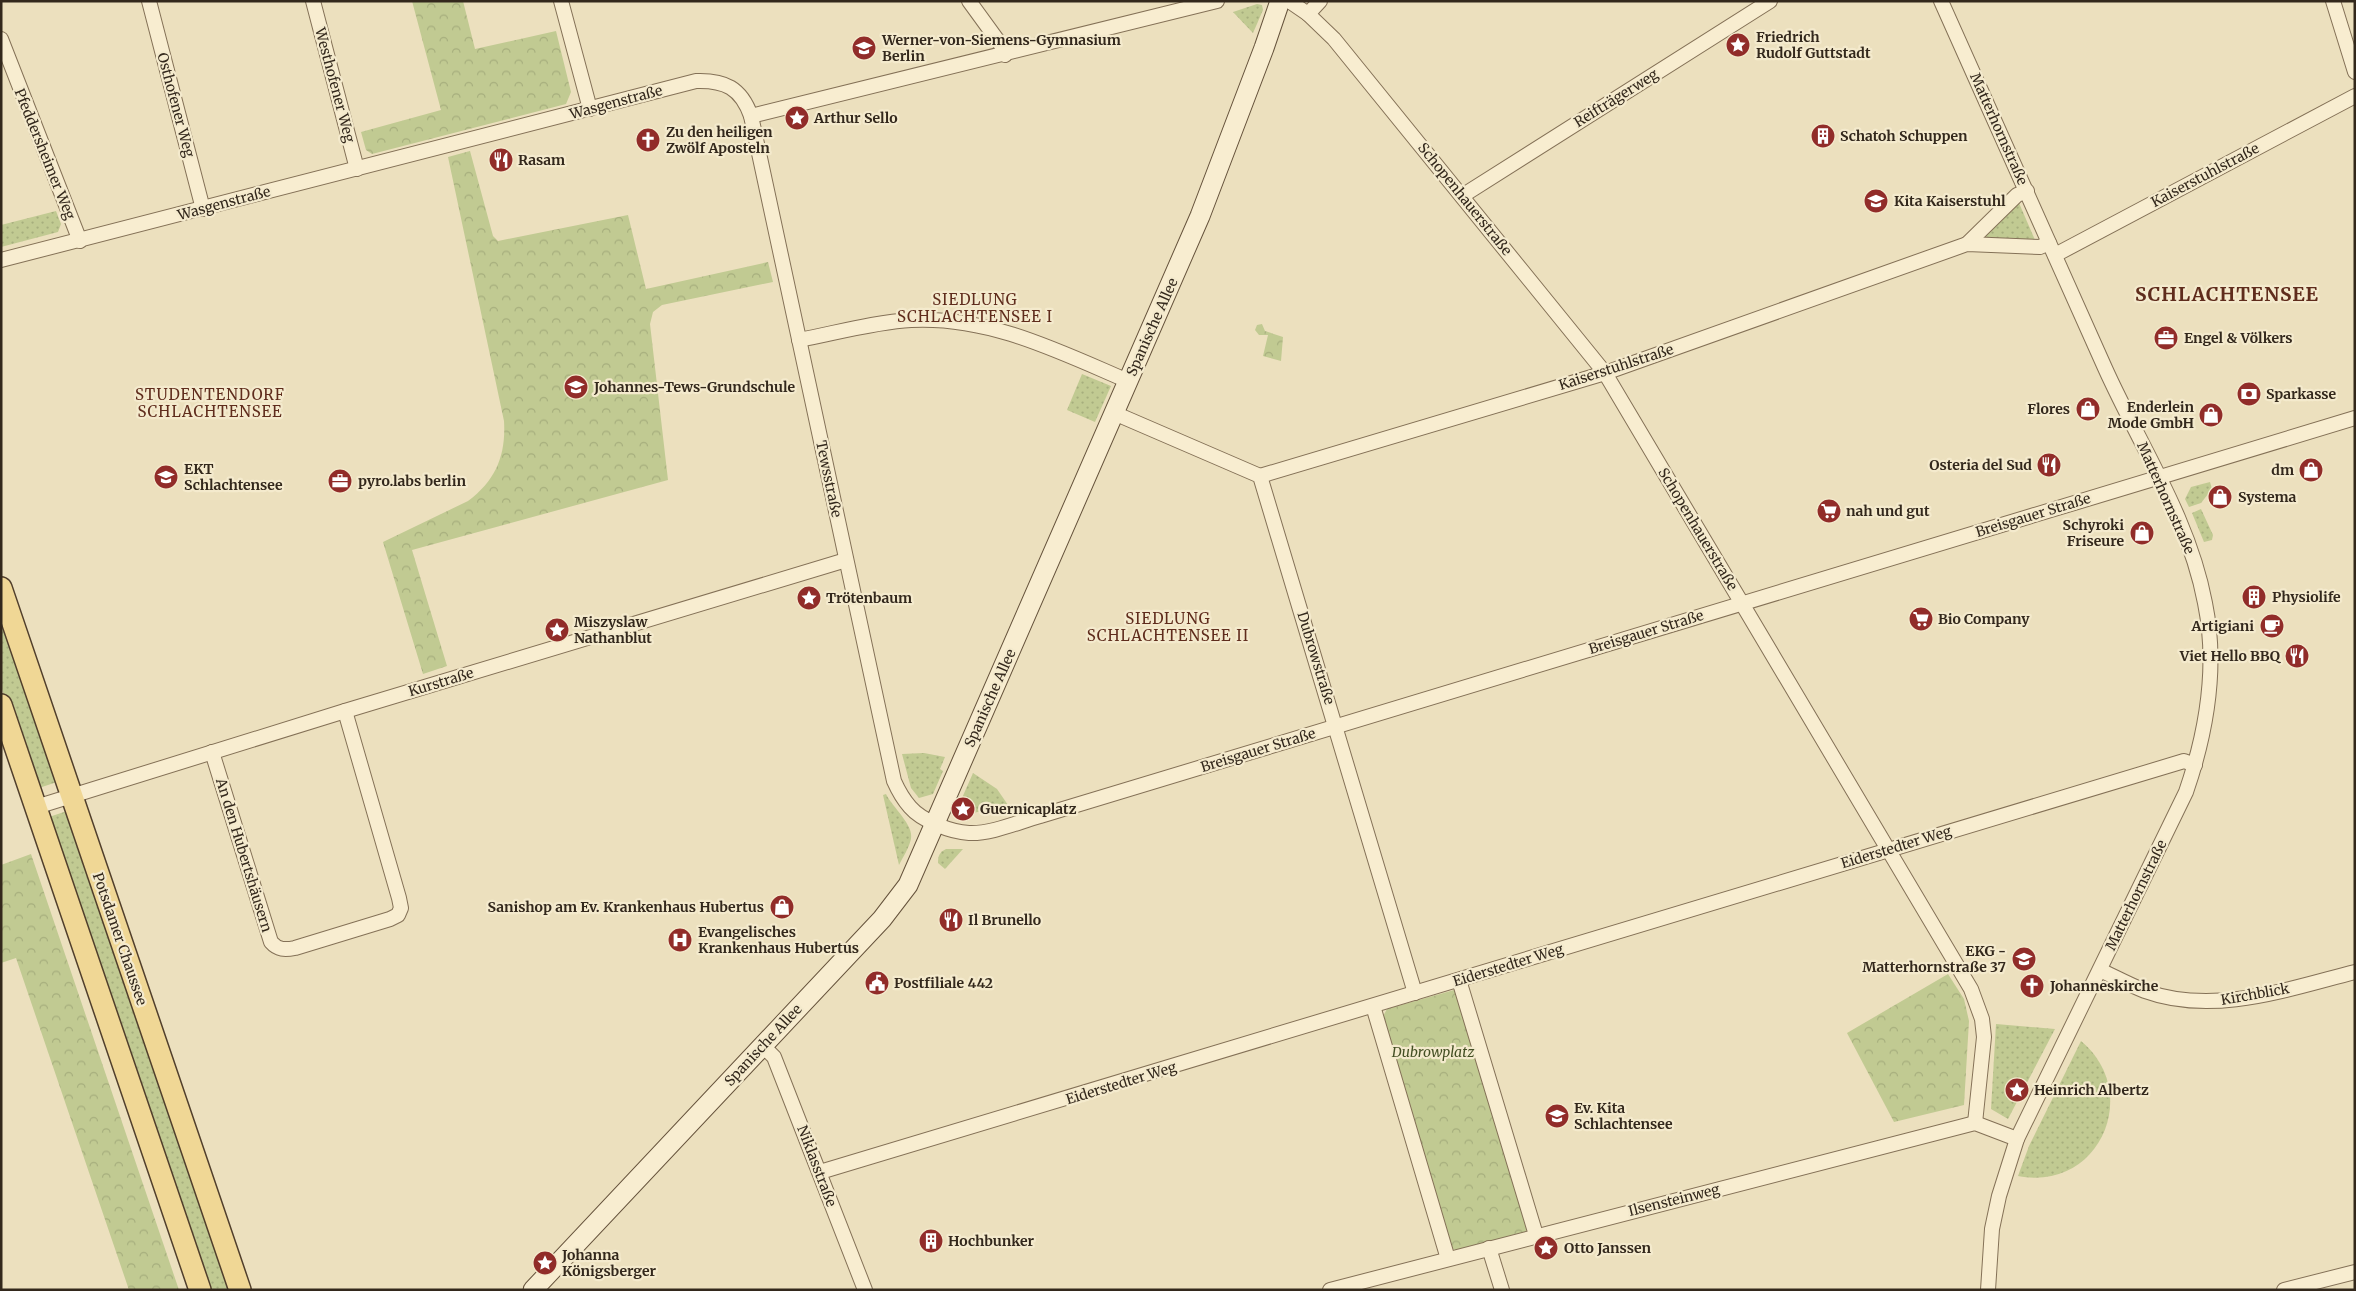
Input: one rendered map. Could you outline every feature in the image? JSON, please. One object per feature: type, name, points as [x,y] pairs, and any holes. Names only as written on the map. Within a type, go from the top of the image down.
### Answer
[{"type":"main road","name":"Spanische Allee","points":[[534,1290],[896,902],[918,865],[1200,216],[1280,1]]},
{"type":"main road","name":"Potsdamer Chaussee","points":[[1,588],[240,1290]]},
{"type":"main road","points":[[1,705],[200,1290]]},
{"type":"street","name":"Osthofener Weg","points":[[149,1],[203,209]]},
{"type":"street","name":"Westhofener Weg","points":[[313,1],[357,169]]},
{"type":"street","points":[[561,1],[590,109]]},
{"type":"street","points":[[969,1],[1001,45],[1005,55]]},
{"type":"street","points":[[752,116],[1218,1]]},
{"type":"street","name":"Schopenhauerstraße","points":[[1290,1],[1308,14],[1334,39],[1605,373],[1971,989],[1982,1018],[1984,1037],[1975,1123]]},
{"type":"street","points":[[1308,14],[1320,1]]},
{"type":"street","name":"Reifträgerweg","points":[[1462,196],[1770,1]]},
{"type":"street","name":"Matterhornstraße","points":[[1941,1],[2106,370],[2159,477],[2190,546],[2205,604],[2210,637],[2209,699],[2195,765],[2186,792],[2017,1139],[1999,1196],[1992,1229],[1988,1290]]},
{"type":"street","points":[[2333,1],[2355,72]]},
{"type":"street","name":"Pfeddersheimer Weg","points":[[1,39],[80,241]]},
{"type":"street","name":"Wasgenstraße","points":[[1,260],[696,81],[723,83],[738,92],[746,102],[752,116]]},
{"type":"street","name":"Kaiserstuhlstraße","points":[[1260,476],[1605,373],[1967,244],[2052,249],[2355,96]]},
{"type":"street","name":"Tewsstraße","points":[[752,116],[894,781],[910,808],[936,823]]},
{"type":"street","name":"Kaiserstuhlstraße","points":[[1967,244],[2017,195],[2027,191]]},
{"type":"street","points":[[799,340],[912,320],[973,324],[1028,338],[1128,381]]},
{"type":"street","points":[[1114,413],[1260,476]]},
{"type":"street","name":"Breisgauer Straße","points":[[936,823],[953,830],[969,833],[987,831],[2355,418]]},
{"type":"street","name":"Dubrowstraße","points":[[1260,476],[1415,993]]},
{"type":"street","name":"Kurstraße","points":[[36,807],[345,711],[846,560]]},
{"type":"street","name":"An den Hubertshäusern","points":[[212,752],[271,942],[274,946],[286,950],[296,948],[381,922],[398,915],[401,908],[345,711]]},
{"type":"street","name":"Eiderstedter Weg","points":[[820,1172],[2184,761],[2195,765]]},
{"type":"street","name":"Kirchblick","points":[[2100,970],[2145,991],[2196,1001],[2239,1000],[2355,972]]},
{"type":"street","points":[[1459,980],[1536,1235]]},
{"type":"street","points":[[1373,1006],[1448,1259]]},
{"type":"street","name":"Niklasstraße","points":[[763,1046],[774,1057],[865,1290]]},
{"type":"street","points":[[1975,1123],[2017,1139]]},
{"type":"street","name":"Ilsensteinweg","points":[[1330,1290],[1536,1235],[1975,1123]]},
{"type":"street","points":[[1489,1248],[1502,1290]]},
{"type":"street","points":[[2284,1290],[2355,1272]]},
{"type":"green space","points":[[412,1],[463,1],[475,49],[556,31],[571,92],[566,104],[372,154],[366,150],[361,132],[441,110]]},
{"type":"green space","points":[[1257,4],[1262,5],[1263,10],[1253,33],[1233,12]]},
{"type":"green space","points":[[470,151],[493,236],[498,241],[628,215],[646,289],[768,262],[773,282],[662,305],[653,312],[650,324],[668,480],[412,550],[447,666],[423,674],[383,542],[468,501],[478,493],[497,466],[503,445],[504,421],[448,157]]},
{"type":"green space","points":[[2019,203],[2035,240],[1983,238],[2017,204]]},
{"type":"green space","points":[[56,211],[61,224],[58,232],[1,247],[1,225]]},
{"type":"green space","points":[[1262,324],[1265,331],[1283,337],[1281,361],[1263,356],[1268,335],[1259,335],[1255,330],[1257,325]]},
{"type":"green space","points":[[1082,374],[1111,386],[1095,422],[1067,410]]},
{"type":"green space","points":[[2210,482],[2212,489],[2201,503],[2189,507],[2185,499],[2191,487]]},
{"type":"green space","points":[[2201,509],[2213,535],[2212,540],[2204,542],[2192,513]]},
{"type":"green space","points":[[1,607],[60,781],[36,789],[1,686]]},
{"type":"green space","points":[[924,753],[945,757],[940,769],[943,771],[933,794],[919,798],[911,788],[902,754]]},
{"type":"green space","points":[[973,773],[997,789],[1008,805],[969,814],[962,798]]},
{"type":"green space","points":[[886,794],[906,822],[911,834],[909,846],[899,865],[883,795]]},
{"type":"green space","points":[[70,810],[234,1290],[206,1290],[46,818]]},
{"type":"green space","points":[[946,849],[963,849],[945,869],[938,863],[938,860],[942,851]]},
{"type":"green space","points":[[31,854],[179,1290],[129,1290],[16,958],[1,963],[1,865]]},
{"type":"green space","points":[[1948,974],[1964,999],[1969,1021],[1964,1105],[1894,1122],[1847,1033]]},
{"type":"green space","name":"Dubrowplatz","points":[[1454,990],[1528,1229],[1525,1232],[1457,1250],[1450,1248],[1382,1018],[1387,1009]]},
{"type":"green space","points":[[1996,1024],[2055,1029],[2008,1119],[1991,1109]]},
{"type":"green space","points":[[2081,1041],[2099,1062],[2109,1086],[2110,1111],[2103,1134],[2090,1154],[2071,1169],[2047,1177],[2018,1176],[2029,1146]]},
{"type":"place","name":"Friedrich Rudolf Guttstadt","points":[[1738,45]]},
{"type":"place","name":"Werner-von-Siemens-Gymnasium Berlin","points":[[864,48]]},
{"type":"place","name":"Arthur Sello","points":[[797,118]]},
{"type":"place","name":"Schatoh Schuppen","points":[[1823,136]]},
{"type":"place","name":"Zu den heiligen Zwölf Aposteln","points":[[648,140]]},
{"type":"place","name":"Rasam","points":[[501,160]]},
{"type":"place","name":"Kita Kaiserstuhl","points":[[1876,201]]},
{"type":"place","name":"Engel & Völkers","points":[[2166,338]]},
{"type":"place","name":"Johannes-Tews-Grundschule","points":[[576,387]]},
{"type":"place","name":"Sparkasse","points":[[2249,394]]},
{"type":"place","name":"Flores","points":[[2088,409]]},
{"type":"place","name":"Enderlein Mode GmbH","points":[[2211,415]]},
{"type":"place","name":"Osteria del Sud","points":[[2049,465]]},
{"type":"place","name":"dm","points":[[2311,470]]},
{"type":"place","name":"EKT Schlachtensee","points":[[166,477]]},
{"type":"place","name":"pyro.labs berlin","points":[[340,481]]},
{"type":"place","name":"Systema","points":[[2220,497]]},
{"type":"place","name":"nah und gut","points":[[1829,511]]},
{"type":"place","name":"Schyroki Friseure","points":[[2142,533]]},
{"type":"place","name":"Physiolife","points":[[2254,597]]},
{"type":"place","name":"Trötenbaum","points":[[809,598]]},
{"type":"place","name":"Bio Company","points":[[1921,619]]},
{"type":"place","name":"Artigiani","points":[[2272,626]]},
{"type":"place","name":"Miszyslaw Nathanblut","points":[[557,630]]},
{"type":"place","name":"Viet Hello BBQ","points":[[2297,656]]},
{"type":"place","name":"Guernicaplatz","points":[[963,809]]},
{"type":"place","name":"Sanishop am Ev. Krankenhaus Hubertus","points":[[782,907]]},
{"type":"place","name":"Il Brunello","points":[[951,920]]},
{"type":"place","name":"Evangelisches Krankenhaus Hubertus","points":[[680,940]]},
{"type":"place","name":"EKG - Matterhornstraße 37","points":[[2024,959]]},
{"type":"place","name":"Postfiliale 442","points":[[877,983]]},
{"type":"place","name":"Johanneskirche","points":[[2032,986]]},
{"type":"place","name":"Heinrich Albertz","points":[[2017,1090]]},
{"type":"place","name":"Ev. Kita Schlachtensee","points":[[1557,1116]]},
{"type":"place","name":"Hochbunker","points":[[931,1241]]},
{"type":"place","name":"Otto Janssen","points":[[1546,1248]]},
{"type":"place","name":"Johanna Königsberger","points":[[545,1263]]},
{"type":"district","name":"SCHLACHTENSEE","points":[[2227,294]]},
{"type":"district","name":"SIEDLUNG SCHLACHTENSEE I","points":[[975,308]]},
{"type":"district","name":"STUDENTENDORF SCHLACHTENSEE","points":[[210,402]]},
{"type":"district","name":"SIEDLUNG SCHLACHTENSEE II","points":[[1168,626]]}]
